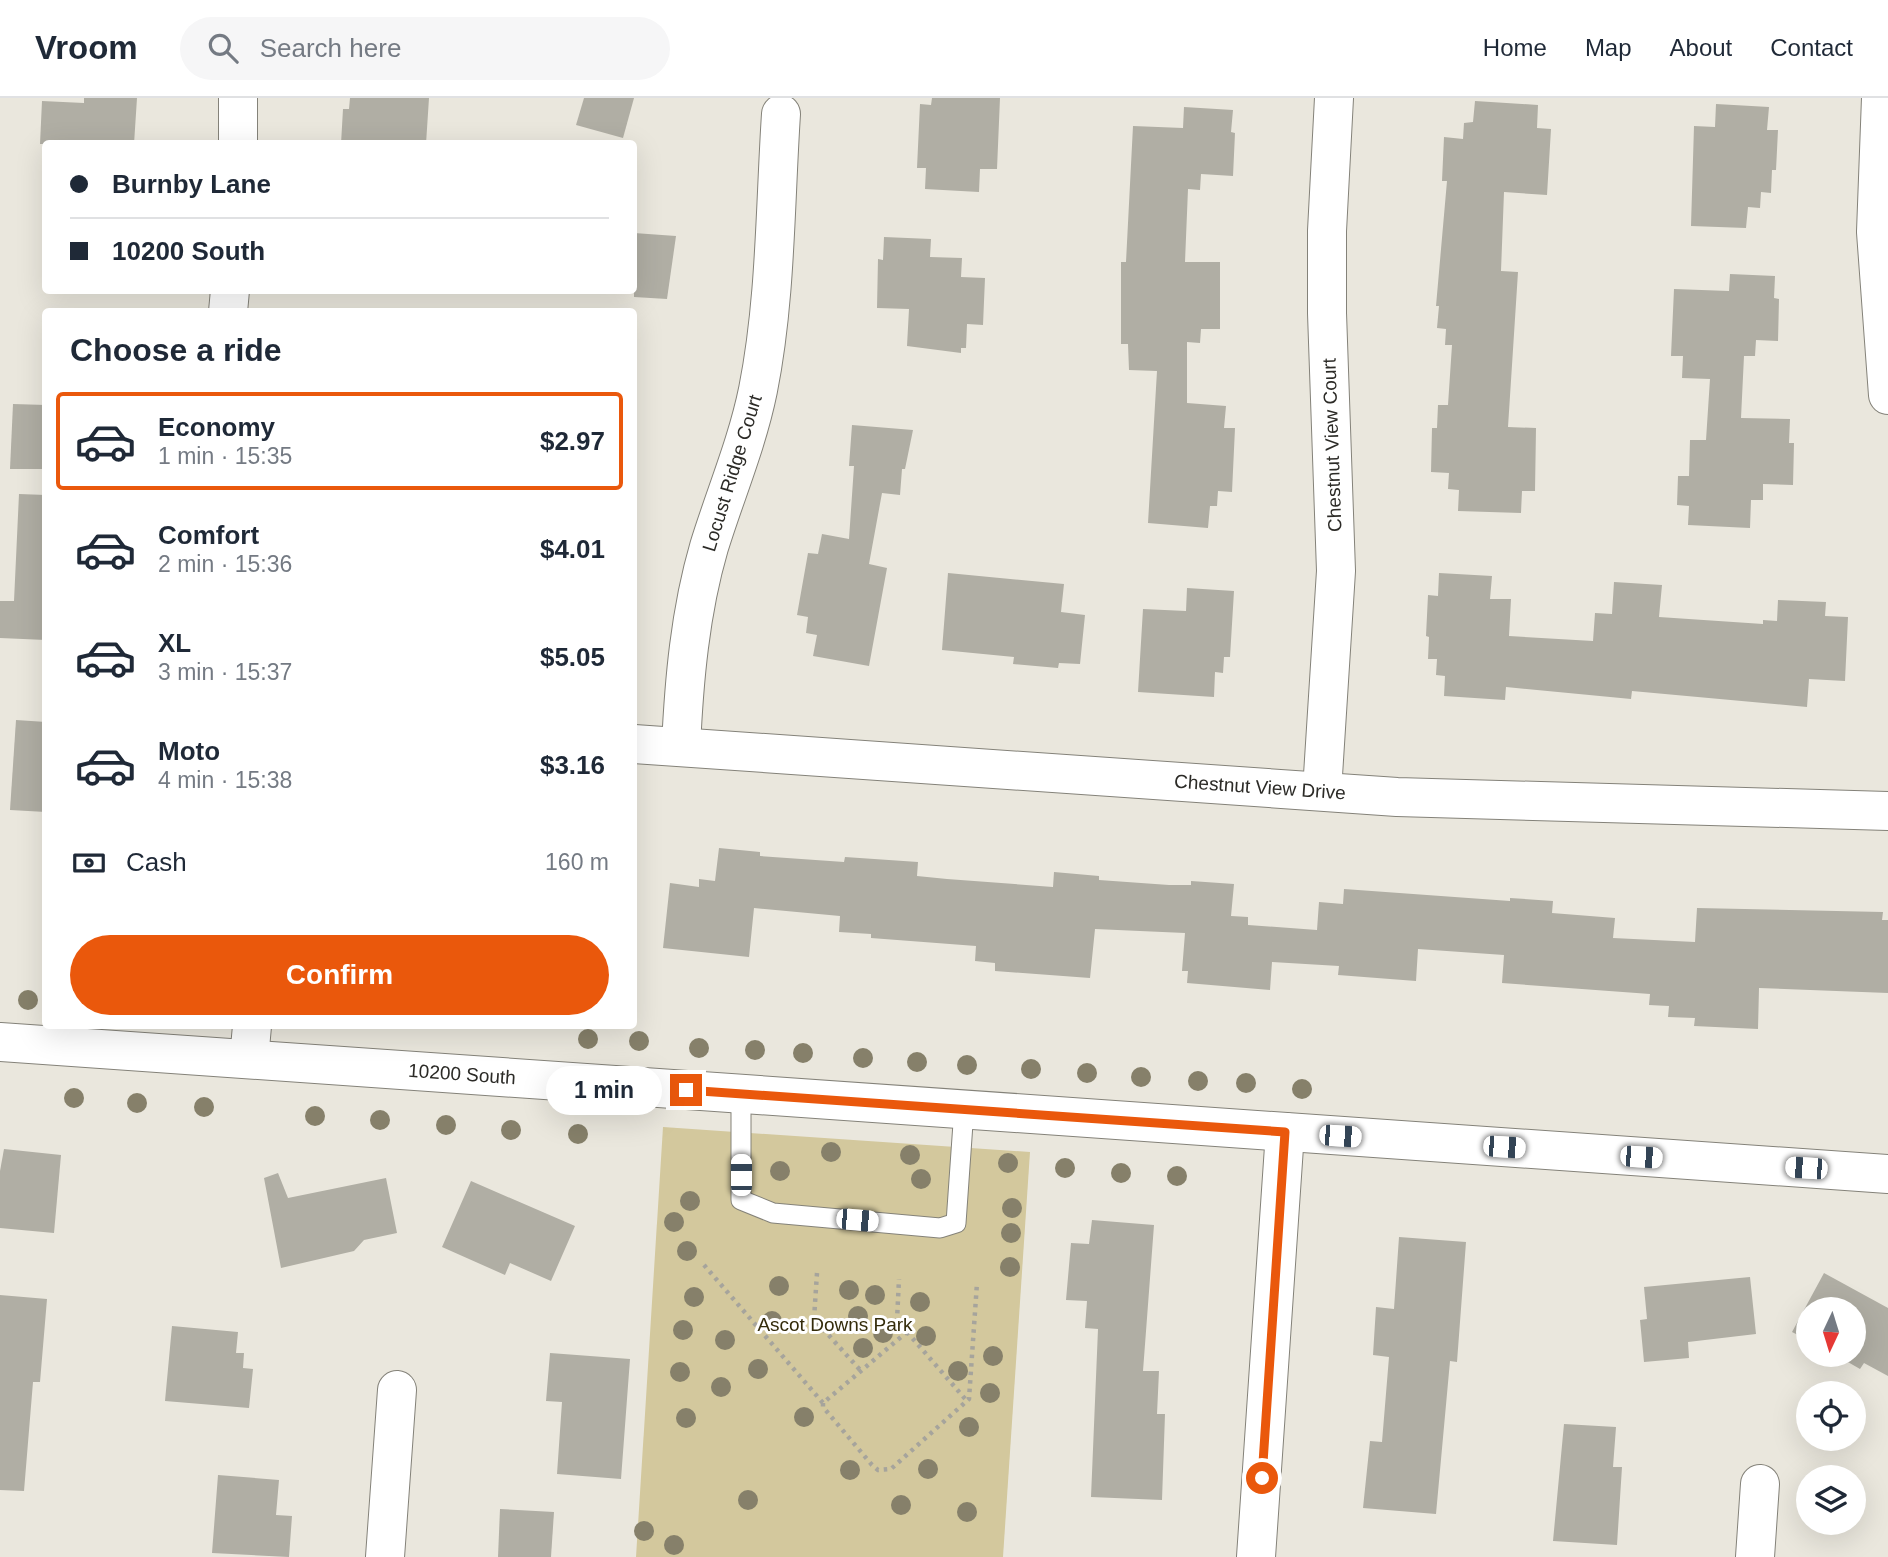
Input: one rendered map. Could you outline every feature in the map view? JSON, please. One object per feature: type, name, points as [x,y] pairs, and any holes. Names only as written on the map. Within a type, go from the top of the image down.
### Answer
[{"type":"street","points":[[238,98],[238,140]]},
{"type":"street","name":"Chestnut View Court","points":[[1322,791],[1336,571],[1327,313],[1327,232],[1334,98]]},
{"type":"street","points":[[1881,98],[1876,232],[1888,395]]},
{"type":"street","name":"Locust Ridge Court","points":[[681,747],[683,700],[699,589],[709,548],[746,435],[764,350],[781,114]]},
{"type":"street","name":"Chestnut View Drive","points":[[637,744],[1397,797],[1888,811]]},
{"type":"street","name":"10200 South","points":[[0,1042],[251,1042],[741,1094],[1888,1174]]},
{"type":"street","points":[[1256,1557],[1285,1132]]},
{"type":"street","points":[[385,1557],[397,1390]]},
{"type":"street","points":[[1755,1557],[1760,1484]]},
{"type":"lane","points":[[741,1094],[741,1200],[773,1213],[940,1228],[956,1223],[964,1109]]},
{"type":"path","points":[[704,1265],[823,1403],[823,1407],[872,1465],[886,1472],[967,1401],[971,1391],[977,1283]]},
{"type":"path","points":[[817,1273],[814,1319],[861,1371]]},
{"type":"path","points":[[899,1279],[897,1320],[967,1401]]},
{"type":"path","points":[[823,1403],[907,1332]]},
{"type":"green space","name":"Ascot Downs Park","points":[[663,1127],[1030,1152],[1003,1557],[636,1557]]},
{"type":"building","points":[[84,98],[137,98],[134,140],[42,140],[40,144],[42,101],[84,103]]},
{"type":"building","points":[[350,98],[429,98],[426,140],[341,140],[343,109],[349,109]]},
{"type":"building","points":[[584,98],[634,98],[623,138],[576,125]]},
{"type":"building","points":[[932,98],[1000,98],[997,169],[980,169],[979,192],[925,189],[926,168],[917,168],[920,104],[931,105]]},
{"type":"building","points":[[1475,101],[1538,105],[1537,128],[1551,129],[1547,195],[1504,192],[1501,271],[1518,272],[1508,427],[1536,428],[1535,491],[1522,491],[1521,513],[1458,511],[1459,490],[1448,489],[1449,473],[1431,472],[1432,428],[1437,428],[1438,405],[1448,405],[1452,345],[1445,345],[1446,329],[1437,328],[1439,306],[1436,306],[1447,181],[1442,181],[1444,137],[1463,139],[1464,123],[1473,122]]},
{"type":"building","points":[[1716,104],[1769,107],[1767,130],[1778,130],[1776,170],[1772,170],[1771,193],[1761,192],[1760,208],[1748,207],[1746,228],[1691,226],[1694,126],[1715,127]]},
{"type":"building","points":[[1184,107],[1233,110],[1231,132],[1235,133],[1233,176],[1201,174],[1200,190],[1188,189],[1185,262],[1220,262],[1220,329],[1201,329],[1200,343],[1187,342],[1187,403],[1226,406],[1224,428],[1235,428],[1232,492],[1218,491],[1217,506],[1210,506],[1208,528],[1148,523],[1157,371],[1129,370],[1128,344],[1121,344],[1121,262],[1126,262],[1133,126],[1183,128]]},
{"type":"building","points":[[637,233],[676,236],[667,299],[634,297],[634,294],[637,294]]},
{"type":"building","points":[[884,237],[931,239],[930,257],[962,258],[961,277],[985,278],[983,325],[967,324],[966,348],[961,348],[961,353],[907,346],[909,309],[877,308],[878,259],[883,260]]},
{"type":"building","points":[[1730,274],[1775,276],[1774,298],[1779,299],[1778,341],[1756,340],[1755,356],[1744,356],[1741,418],[1790,419],[1789,443],[1794,443],[1793,485],[1763,484],[1763,500],[1751,500],[1750,528],[1688,525],[1689,506],[1677,505],[1678,476],[1689,476],[1690,440],[1706,440],[1710,379],[1682,378],[1683,356],[1671,356],[1674,289],[1729,291]]},
{"type":"building","points":[[13,404],[42,405],[42,469],[10,469]]},
{"type":"building","points":[[852,425],[913,430],[905,469],[902,469],[900,495],[882,493],[869,564],[887,568],[869,666],[813,656],[817,635],[806,633],[808,617],[797,615],[808,553],[818,554],[822,534],[849,539],[854,466],[849,466]]},
{"type":"building","points":[[19,494],[42,495],[42,640],[0,638],[0,601],[14,601]]},
{"type":"building","points":[[948,573],[1064,584],[1061,612],[1085,615],[1080,664],[1059,663],[1058,668],[1013,664],[1014,657],[942,650]]},
{"type":"building","points":[[1439,573],[1492,576],[1490,599],[1511,599],[1509,636],[1593,641],[1595,613],[1612,614],[1614,582],[1662,585],[1659,617],[1763,624],[1763,620],[1777,621],[1778,600],[1826,602],[1825,616],[1848,617],[1845,681],[1809,679],[1807,707],[1632,691],[1631,699],[1506,687],[1505,700],[1444,696],[1445,676],[1436,675],[1437,659],[1428,659],[1429,637],[1426,636],[1428,595],[1438,596]]},
{"type":"building","points":[[1187,588],[1234,591],[1230,657],[1224,657],[1223,673],[1215,672],[1214,697],[1138,692],[1143,609],[1186,611]]},
{"type":"building","points":[[16,720],[42,722],[42,812],[10,810]]},
{"type":"building","points":[[719,848],[760,852],[760,856],[844,862],[845,857],[918,862],[917,876],[1053,887],[1054,872],[1099,876],[1099,880],[1169,885],[1191,885],[1191,881],[1234,884],[1231,916],[1248,917],[1248,925],[1317,930],[1319,902],[1343,904],[1344,889],[1510,901],[1510,898],[1553,901],[1552,913],[1615,918],[1613,938],[1695,942],[1697,908],[1883,912],[1882,920],[1888,920],[1888,993],[1759,988],[1758,1029],[1694,1026],[1695,1018],[1668,1017],[1669,1006],[1649,1005],[1650,994],[1502,983],[1504,955],[1418,949],[1416,981],[1338,975],[1339,966],[1272,962],[1270,990],[1187,983],[1188,971],[1182,971],[1185,933],[1095,929],[1090,978],[995,971],[995,963],[975,961],[976,946],[871,938],[871,934],[839,932],[840,916],[754,908],[749,957],[663,948],[670,883],[699,887],[699,879],[715,881]]},
{"type":"building","points":[[4,1149],[61,1155],[54,1233],[0,1228],[0,1171]]},
{"type":"building","points":[[278,1173],[288,1198],[386,1178],[397,1233],[364,1240],[354,1251],[281,1268],[264,1178]]},
{"type":"building","points":[[471,1181],[575,1226],[551,1281],[510,1263],[505,1275],[442,1247]]},
{"type":"building","points":[[1092,1220],[1154,1225],[1143,1371],[1159,1371],[1157,1414],[1165,1414],[1162,1500],[1091,1497],[1098,1329],[1085,1328],[1087,1301],[1066,1300],[1071,1243],[1089,1244]]},
{"type":"building","points":[[1399,1237],[1466,1242],[1457,1362],[1450,1361],[1436,1514],[1363,1508],[1370,1441],[1382,1442],[1389,1357],[1373,1355],[1376,1307],[1394,1309]]},
{"type":"building","points":[[1824,1273],[1888,1308],[1888,1376],[1866,1364],[1866,1297],[1811,1297]]},
{"type":"building","points":[[1750,1277],[1756,1334],[1688,1342],[1689,1358],[1644,1362],[1640,1320],[1647,1319],[1644,1287]]},
{"type":"building","points":[[0,1295],[47,1299],[40,1382],[33,1382],[24,1491],[0,1490]]},
{"type":"building","points":[[172,1326],[238,1332],[236,1353],[244,1353],[243,1368],[253,1369],[249,1408],[165,1401]]},
{"type":"building","points":[[550,1353],[630,1359],[621,1479],[557,1474],[562,1402],[546,1401]]},
{"type":"building","points":[[1564,1424],[1616,1427],[1613,1467],[1622,1467],[1617,1545],[1553,1541]]},
{"type":"building","points":[[218,1475],[279,1480],[276,1515],[292,1516],[289,1557],[212,1553]]},
{"type":"building","points":[[500,1509],[554,1512],[551,1557],[498,1557]]},
{"type":"route","points":[[686,1090],[1285,1132],[1262,1478]]}]
